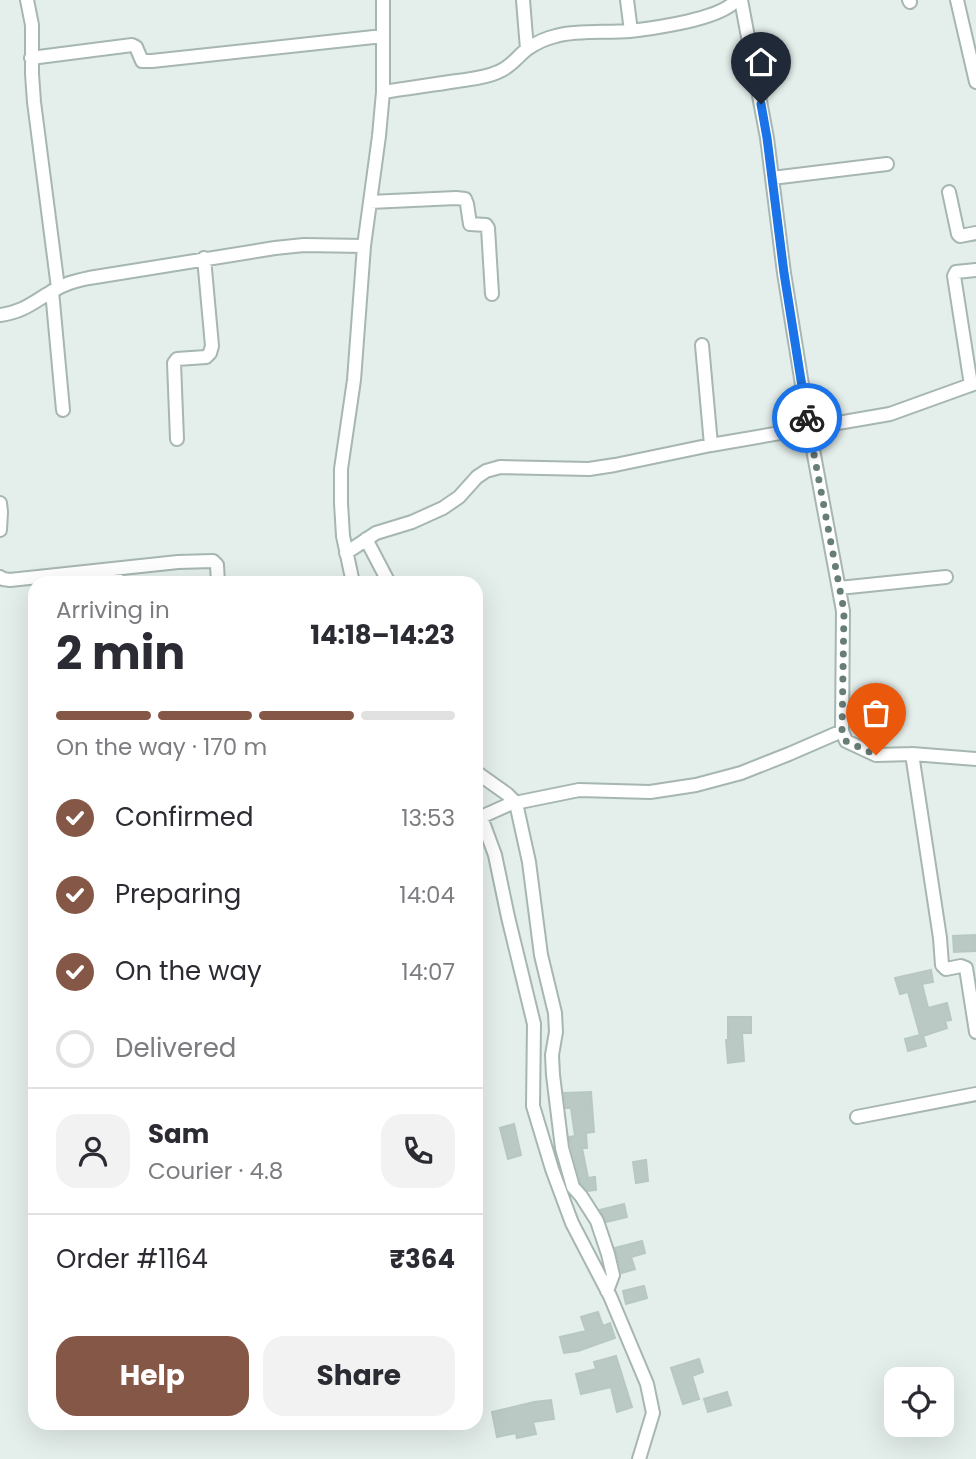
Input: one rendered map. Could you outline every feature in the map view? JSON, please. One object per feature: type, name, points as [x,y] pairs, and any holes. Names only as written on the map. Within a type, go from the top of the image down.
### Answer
[{"type":"street","points":[[27,0],[32,25],[34,102],[55,290],[63,410]]},
{"type":"street","points":[[351,576],[341,503],[341,469],[354,380],[364,246],[383,92],[372,37],[383,0]]},
{"type":"street","points":[[523,0],[527,49]]},
{"type":"street","points":[[627,0],[631,31]]},
{"type":"street","points":[[383,92],[484,77],[500,72],[512,65],[527,49],[558,35],[631,31],[703,18],[721,12],[736,0]]},
{"type":"street","points":[[741,0],[772,178],[782,260],[809,428],[844,611],[842,731],[846,741],[876,755],[912,754],[976,759]]},
{"type":"street","points":[[957,0],[976,82]]},
{"type":"street","points":[[32,58],[132,45],[136,47],[142,61],[152,61],[372,37]]},
{"type":"street","points":[[772,178],[887,164]]},
{"type":"street","points":[[949,192],[958,234],[960,236],[976,233]]},
{"type":"street","points":[[370,202],[465,199],[470,224],[482,224],[488,228],[492,294]]},
{"type":"street","points":[[0,315],[30,307],[70,282],[89,278],[204,258],[304,245],[364,246]]},
{"type":"street","points":[[177,439],[174,363],[177,359],[206,357],[212,346],[204,258]]},
{"type":"street","points":[[346,553],[376,533],[412,522],[443,508],[459,497],[477,477],[500,467],[589,469],[615,466],[711,445],[890,414],[973,384],[954,276],[956,272],[976,270]]},
{"type":"street","points":[[702,345],[711,445]]},
{"type":"street","points":[[0,503],[0,530]]},
{"type":"street","points":[[366,539],[385,576]]},
{"type":"street","points":[[49,576],[178,562],[213,561],[217,565],[218,576]]},
{"type":"street","points":[[116,569],[116,576]]},
{"type":"street","points":[[839,588],[946,577]]},
{"type":"street","points":[[0,578],[28,578]]},
{"type":"street","points":[[483,813],[579,790],[650,792],[696,785],[741,773],[842,731]]},
{"type":"street","points":[[912,754],[942,965],[946,968],[966,968],[976,1032]]},
{"type":"street","points":[[483,777],[516,803],[528,862],[541,955],[555,1013],[552,1075],[566,1170],[573,1187],[597,1221],[613,1275],[607,1291]]},
{"type":"street","points":[[483,826],[495,855],[534,1024],[533,1106],[572,1223],[607,1291],[647,1384],[653,1413],[639,1459]]},
{"type":"street","points":[[857,1117],[976,1094]]},
{"type":"building","points":[[976,935],[976,951],[954,952],[953,936]]},
{"type":"building","points":[[931,970],[933,982],[922,984],[928,1008],[947,1003],[951,1020],[945,1021],[947,1028],[923,1036],[926,1046],[908,1051],[905,1039],[920,1035],[908,992],[900,994],[895,978]]},
{"type":"building","points":[[728,1017],[751,1017],[751,1033],[742,1033],[744,1061],[728,1063]]},
{"type":"building","points":[[591,1092],[594,1132],[586,1133],[587,1148],[582,1148],[588,1178],[595,1177],[596,1190],[588,1191],[581,1183],[571,1146],[569,1137],[575,1136],[571,1108],[566,1108],[564,1093]]},
{"type":"building","points":[[514,1124],[521,1155],[508,1159],[500,1128]]},
{"type":"building","points":[[646,1160],[648,1181],[636,1183],[633,1162]]},
{"type":"building","points":[[624,1204],[627,1217],[606,1222],[600,1210]]},
{"type":"building","points":[[642,1241],[645,1253],[631,1257],[635,1269],[622,1273],[615,1248]]},
{"type":"building","points":[[644,1286],[647,1298],[626,1304],[623,1291]]},
{"type":"building","points":[[598,1312],[603,1326],[610,1323],[615,1338],[564,1353],[560,1337],[586,1331],[581,1317]]},
{"type":"building","points":[[616,1356],[632,1407],[617,1412],[611,1387],[581,1394],[576,1374],[596,1369],[594,1362]]},
{"type":"building","points":[[699,1359],[703,1372],[692,1376],[699,1399],[683,1404],[671,1368]]},
{"type":"building","points":[[727,1392],[731,1405],[708,1412],[704,1399]]},
{"type":"building","points":[[551,1400],[554,1419],[533,1422],[536,1434],[517,1438],[516,1433],[497,1437],[492,1412]]},
{"type":"way so far","points":[[807,418],[844,611],[842,731],[846,741],[876,755]]},
{"type":"route","points":[[761,104],[807,418]]}]
